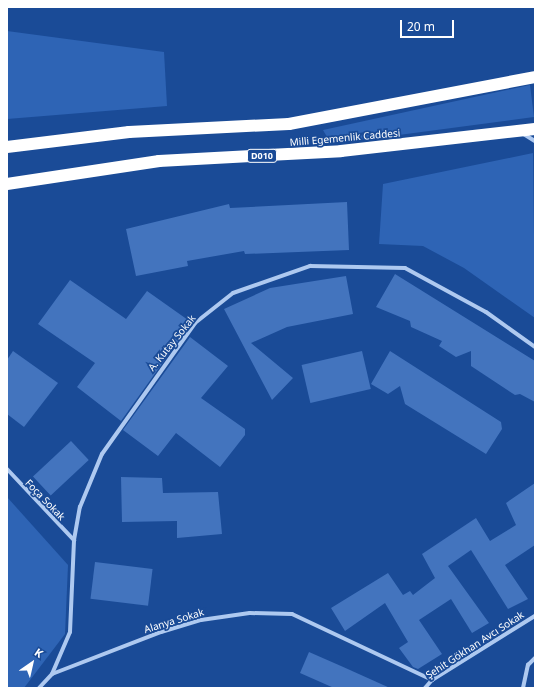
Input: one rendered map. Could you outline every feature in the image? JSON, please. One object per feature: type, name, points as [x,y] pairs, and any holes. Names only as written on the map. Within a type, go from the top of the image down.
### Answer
[{"type":"highway","name":"Milli Egemenlik Caddesi","points":[[7,147],[129,132],[289,124],[500,82],[535,77]]},
{"type":"highway","name":"Milli Egemenlik Caddesi","points":[[7,184],[159,161],[341,151],[535,129]]},
{"type":"street","points":[[518,132],[535,141]]},
{"type":"street","name":"A. Kutay Sokak","points":[[52,674],[70,632],[74,540],[80,507],[102,454],[196,323],[233,293],[310,266],[405,268],[486,312],[535,347]]},
{"type":"street","name":"Foça Sokak","points":[[7,469],[74,540]]},
{"type":"street","name":"Alanya Sokak","points":[[39,688],[52,674],[201,620],[250,613],[292,614],[432,680]]},
{"type":"street","name":"Şehit Gökhan Avcı Sokak","points":[[425,688],[432,680],[535,616]]},
{"type":"street","points":[[523,688],[528,665],[535,658]]},
{"type":"shaded area","points":[[7,31],[164,52],[167,106],[7,119]]},
{"type":"shaded area","points":[[530,85],[534,117],[331,144],[323,130]]},
{"type":"shaded area","points":[[533,153],[535,318],[464,268],[423,246],[379,244],[383,184]]},
{"type":"shaded area","points":[[7,497],[68,565],[65,634],[24,688],[7,688]]},
{"type":"building","points":[[347,202],[349,250],[245,254],[244,251],[187,261],[188,266],[136,276],[126,229],[229,204],[230,208]]},
{"type":"building","points":[[395,274],[535,361],[535,402],[520,394],[515,395],[471,366],[471,351],[456,357],[439,346],[442,341],[411,327],[410,321],[376,307]]},
{"type":"building","points":[[346,276],[353,314],[287,327],[251,343],[293,378],[272,400],[224,309],[270,288]]},
{"type":"building","points":[[70,280],[126,319],[147,291],[188,320],[181,330],[184,333],[121,421],[77,387],[95,363],[38,324]]},
{"type":"building","points":[[190,337],[228,366],[201,398],[245,429],[245,435],[220,467],[176,433],[158,456],[123,430]]},
{"type":"building","points":[[13,351],[58,383],[24,427],[7,414],[7,360]]},
{"type":"building","points":[[362,351],[371,389],[310,403],[302,365]]},
{"type":"building","points":[[390,351],[501,422],[502,429],[486,454],[405,404],[400,386],[388,394],[371,384]]},
{"type":"building","points":[[71,441],[89,460],[51,495],[33,476]]},
{"type":"building","points":[[121,477],[162,478],[163,493],[218,492],[222,534],[177,538],[177,521],[122,522]]},
{"type":"building","points":[[535,483],[535,545],[505,565],[528,599],[508,609],[471,550],[448,566],[489,623],[472,633],[451,599],[419,620],[442,654],[418,669],[413,667],[399,648],[408,642],[385,603],[345,631],[331,608],[388,573],[403,595],[410,591],[413,595],[435,578],[422,554],[476,518],[490,541],[516,525],[506,503]]},
{"type":"building","points":[[95,562],[153,569],[148,606],[90,599]]},
{"type":"building","points":[[309,652],[390,688],[334,688],[300,673]]}]
